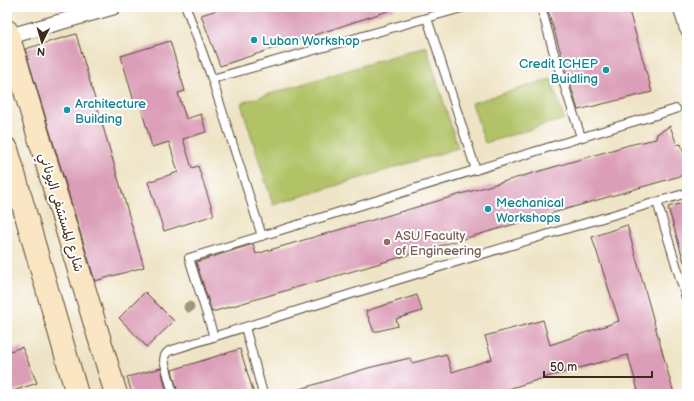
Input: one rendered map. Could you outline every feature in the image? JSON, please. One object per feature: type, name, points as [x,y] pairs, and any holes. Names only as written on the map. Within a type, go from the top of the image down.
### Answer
[{"type":"street","points":[[8,35],[113,7]]},
{"type":"street","points":[[681,7],[687,28]]},
{"type":"street","name":"شارع المستشفى اليوناني","points":[[8,35],[116,394]]},
{"type":"street","points":[[7,149],[76,394]]},
{"type":"lane","points":[[186,7],[212,79],[262,236]]},
{"type":"lane","points":[[212,79],[465,7]]},
{"type":"lane","points":[[541,7],[581,138]]},
{"type":"lane","points":[[427,18],[476,170]]},
{"type":"lane","points":[[214,337],[189,258],[676,109]]},
{"type":"lane","points":[[173,394],[164,360],[164,356],[169,351],[435,268],[687,193]]},
{"type":"lane","points":[[656,202],[687,301]]},
{"type":"lane","points":[[245,327],[263,394]]},
{"type":"green space","points":[[426,46],[458,148],[273,205],[241,103]]},
{"type":"green space","points":[[551,79],[564,119],[485,143],[472,103]]},
{"type":"building","name":"Luban Workshop","points":[[227,7],[394,7],[394,9],[220,66],[201,15]]},
{"type":"building","name":"Credit ICHEP Buidling","points":[[547,7],[628,7],[652,92],[578,110]]},
{"type":"building","name":"Architecture Building","points":[[76,34],[144,267],[95,281],[25,49]]},
{"type":"building","points":[[170,41],[185,91],[178,93],[186,119],[201,114],[206,132],[183,139],[192,168],[198,166],[214,215],[164,231],[148,182],[178,172],[169,142],[152,147],[140,104],[135,105],[121,56]]},
{"type":"building","name":"Mechanical Workshops","points":[[670,126],[677,145],[681,144],[687,164],[687,174],[212,312],[196,262],[253,244],[256,254],[629,145],[656,139],[657,134]]},
{"type":"building","points":[[687,202],[687,261],[684,262],[668,207]]},
{"type":"building","points":[[627,225],[674,394],[639,394],[628,355],[553,375],[502,391],[503,394],[295,394],[294,391],[368,368],[410,358],[412,363],[446,354],[452,372],[492,359],[485,336],[543,320],[550,345],[619,321],[592,237]]},
{"type":"building","points":[[145,292],[174,321],[147,347],[119,318]]},
{"type":"building","points":[[417,295],[422,311],[396,319],[398,326],[374,332],[366,311]]},
{"type":"building","points":[[22,347],[37,383],[7,393],[7,352]]},
{"type":"building","points":[[240,349],[254,394],[178,394],[172,370]]},
{"type":"building","points":[[161,368],[167,394],[132,394],[127,377]]},
{"type":"place","name":"Luban Workshop","points":[[254,40]]},
{"type":"place","name":"Credit ICHEP Buidling","points":[[606,70]]},
{"type":"place","name":"Architecture Building","points":[[67,110]]},
{"type":"place","name":"Mechanical Workshops","points":[[488,209]]},
{"type":"place","name":"ASU Faculty of Engineering","points":[[387,242]]}]
